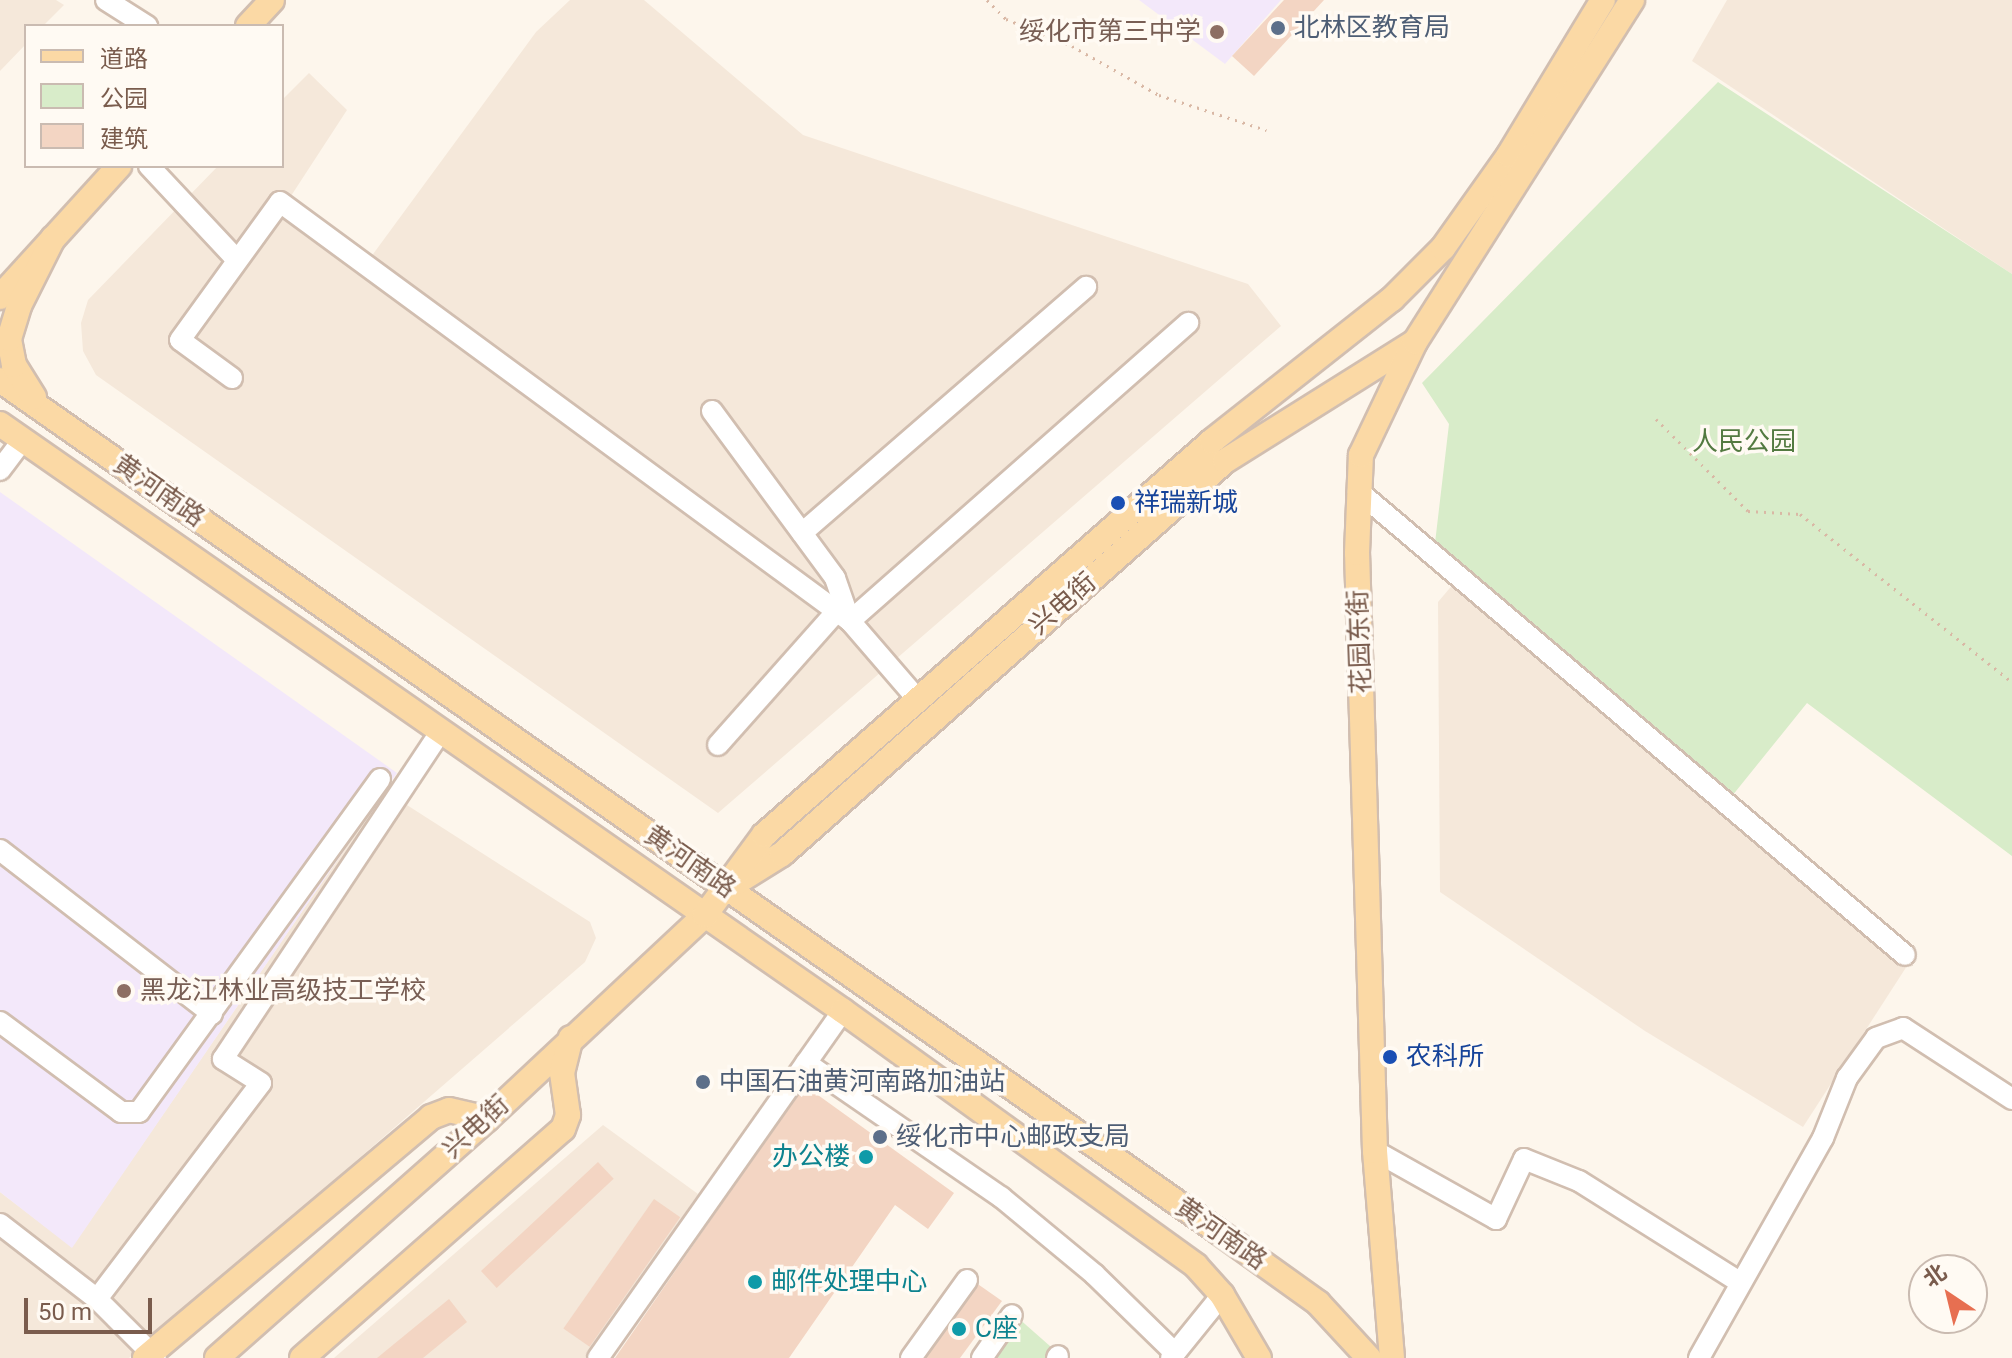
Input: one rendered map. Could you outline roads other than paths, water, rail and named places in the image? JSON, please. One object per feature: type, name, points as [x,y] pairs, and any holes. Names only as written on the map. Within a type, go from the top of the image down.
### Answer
[{"type":"main road","points":[[250,24],[272,0]]},
{"type":"main road","name":"兴电街","points":[[926,709],[1212,441],[1392,299],[1443,248],[1509,155],[1603,0]]},
{"type":"main road","name":"花园东街","points":[[1392,1358],[1375,1151],[1358,491],[1370,428],[1415,342],[1632,0]]},
{"type":"main road","points":[[0,297],[117,168]]},
{"type":"main road","points":[[45,412],[21,381],[9,339],[19,306],[53,238]]},
{"type":"main road","name":"兴电街","points":[[217,1358],[487,1119],[571,1036],[705,915],[728,888],[764,835],[926,709],[1225,461],[1415,342]]},
{"type":"main road","name":"黄河南路","points":[[0,380],[1318,1303],[1369,1358]]},
{"type":"main road","name":"黄河南路","points":[[0,424],[843,1011],[1196,1266],[1222,1295],[1259,1358]]},
{"type":"main road","points":[[843,1011],[862,986]]},
{"type":"main road","points":[[302,1358],[563,1129],[568,1115],[562,1073],[571,1036]]},
{"type":"main road","points":[[150,1356],[431,1117],[449,1110],[487,1119]]},
{"type":"street","points":[[106,0],[144,24]]},
{"type":"street","points":[[151,168],[237,260]]},
{"type":"street","points":[[232,378],[180,340],[280,202],[843,617],[926,709]]},
{"type":"street","points":[[802,533],[1086,287]]},
{"type":"street","points":[[718,745],[843,617],[1188,323]]},
{"type":"street","points":[[712,411],[835,578],[843,617]]},
{"type":"street","points":[[0,470],[23,440]]},
{"type":"street","points":[[1358,491],[1905,955]]},
{"type":"street","points":[[97,1299],[261,1083],[223,1059],[442,730]]},
{"type":"street","points":[[0,1022],[121,1112],[130,1114],[149,1104],[380,779]]},
{"type":"street","points":[[0,850],[212,1014]]},
{"type":"street","points":[[598,1358],[843,1011]]},
{"type":"street","points":[[1699,1358],[1823,1138],[1857,1061],[1885,1032],[1909,1031],[2012,1099]]},
{"type":"street","points":[[806,1063],[1001,1197],[1094,1274],[1173,1355],[1222,1295]]},
{"type":"street","points":[[1375,1151],[1496,1219],[1524,1159],[1579,1181],[1741,1283]]},
{"type":"street","points":[[0,1224],[97,1299],[150,1356]]},
{"type":"street","points":[[911,1358],[967,1280]]},
{"type":"street","points":[[982,1358],[1012,1315]]},
{"type":"place","name":"北林区教育局","points":[[1278,28]]},
{"type":"place","name":"绥化市第三中学","points":[[1217,32]]},
{"type":"place","name":"祥瑞新城","points":[[1118,503]]},
{"type":"place","name":"黑龙江林业高级技工学校","points":[[124,991]]},
{"type":"place","name":"农科所","points":[[1390,1057]]},
{"type":"place","name":"中国石油黄河南路加油站","points":[[703,1082]]},
{"type":"place","name":"绥化市中心邮政支局","points":[[880,1137]]},
{"type":"place","name":"办公楼","points":[[866,1157]]},
{"type":"place","name":"邮件处理中心","points":[[755,1282]]},
{"type":"place","name":"C座","points":[[959,1329]]},
{"type":"park label","name":"人民公园","points":[[1744,442]]}]
